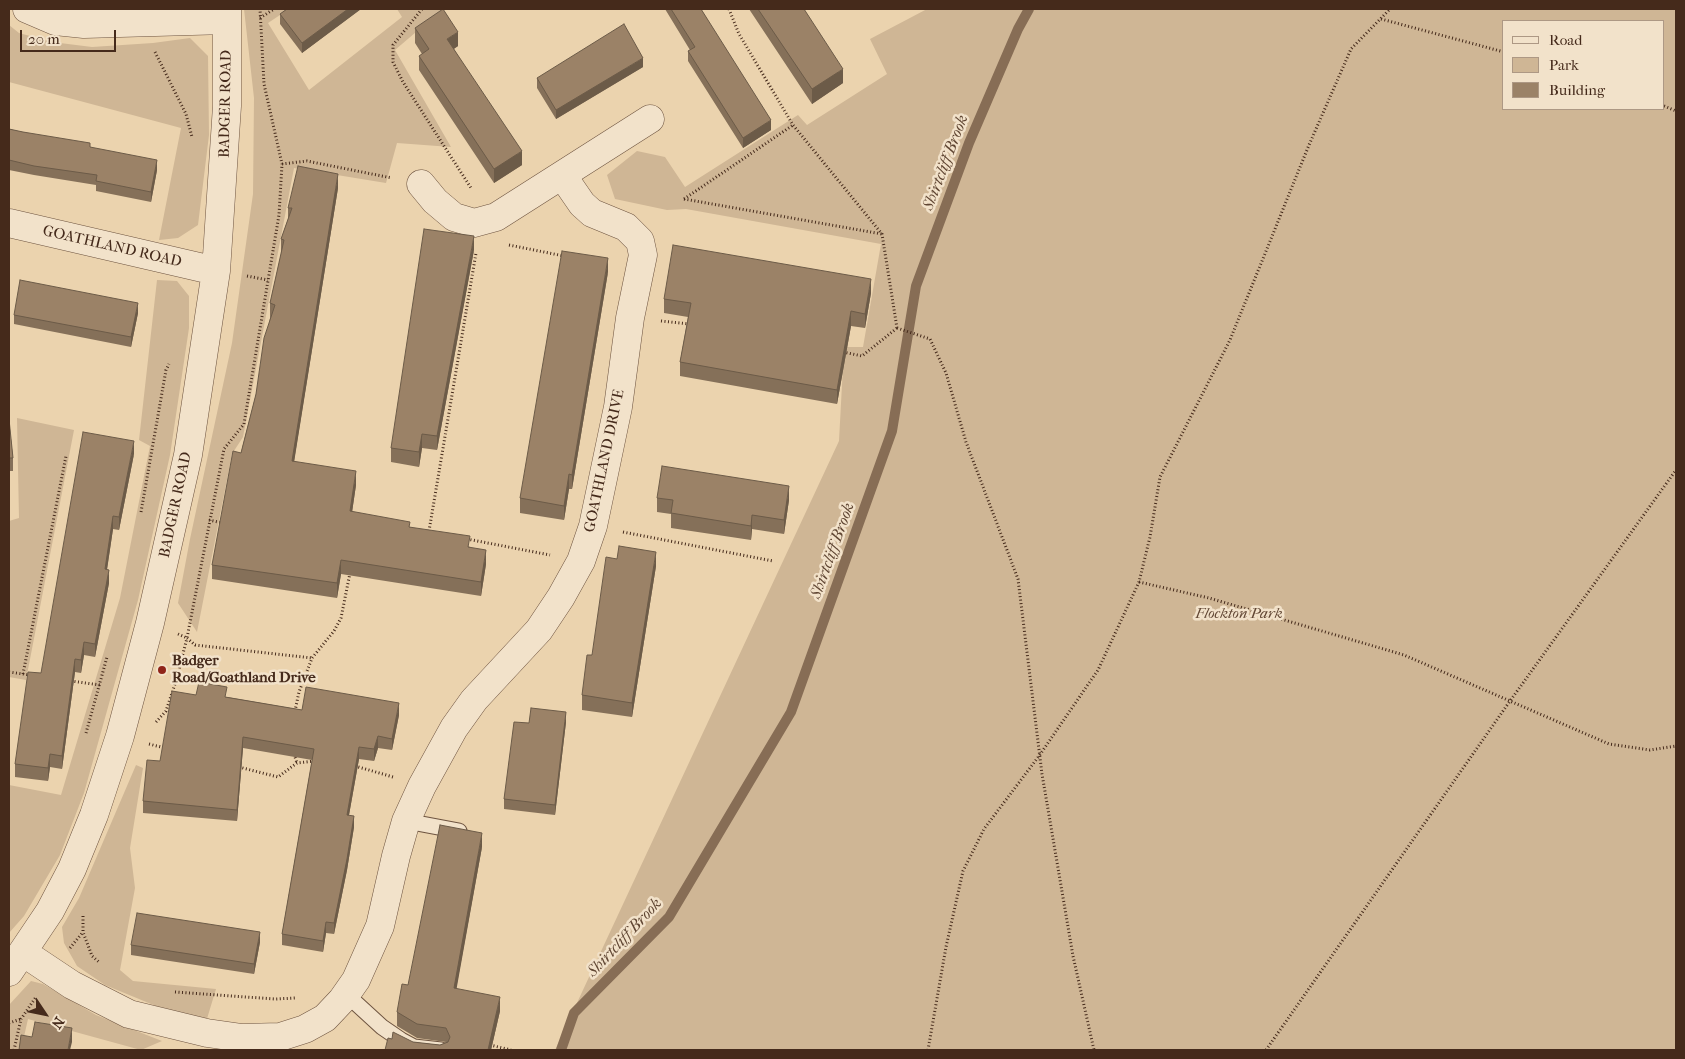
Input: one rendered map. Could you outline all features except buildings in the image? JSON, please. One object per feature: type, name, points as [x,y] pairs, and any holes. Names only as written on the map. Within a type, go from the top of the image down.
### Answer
[{"type":"street","points":[[26,9],[55,21],[84,24],[227,14]]},
{"type":"street","name":"BADGER ROAD","points":[[16,962],[72,870],[94,814],[132,739],[132,690],[150,623],[188,455],[216,271],[225,154],[227,14]]},
{"type":"street","points":[[422,184],[435,201],[454,217],[474,224],[486,220],[562,175],[650,119]]},
{"type":"street","name":"GOATHLAND DRIVE","points":[[16,962],[72,985],[129,1014],[168,1025],[242,1038],[280,1037],[305,1029],[325,1018],[346,994],[369,954],[380,926],[406,821],[422,786],[454,728],[474,700],[539,630],[561,598],[581,561],[593,526],[618,407],[630,318],[643,255],[640,241],[626,227],[592,213],[582,204],[562,175]]},
{"type":"street","name":"GOATHLAND ROAD","points":[[9,223],[216,271]]},
{"type":"lane","points":[[406,821],[473,834]]},
{"type":"lane","points":[[346,994],[382,1027],[401,1040],[414,1047],[441,1050]]},
{"type":"path","points":[[132,739],[151,728],[166,711],[187,638],[224,449],[244,424],[279,215],[282,164],[264,84],[260,9]]},
{"type":"path","points":[[422,9],[394,45],[393,62],[486,220],[430,531]]},
{"type":"path","points":[[728,9],[739,34],[793,125],[882,234],[897,328]]},
{"type":"path","points":[[928,1050],[946,948],[963,871],[984,829],[1039,756],[1098,670],[1139,582],[1150,537],[1160,477],[1230,340],[1308,145],[1351,50],[1390,9]]},
{"type":"path","points":[[1380,19],[1502,51]]},
{"type":"path","points":[[154,47],[186,114],[193,141]]},
{"type":"path","points":[[793,125],[684,200],[882,234]]},
{"type":"path","points":[[282,164],[307,161],[422,184]]},
{"type":"path","points":[[507,245],[573,258]]},
{"type":"path","points":[[630,318],[691,324]]},
{"type":"path","points":[[897,328],[930,339],[946,373],[966,442],[1018,579],[1039,756],[1073,956],[1094,1050]]},
{"type":"path","points":[[834,350],[862,356],[897,328]]},
{"type":"path","points":[[141,514],[166,370]]},
{"type":"path","points":[[22,674],[66,456]]},
{"type":"path","points":[[1266,1050],[1510,701],[1676,470]]},
{"type":"path","points":[[143,504],[175,513],[230,524]]},
{"type":"path","points":[[420,530],[439,533]]},
{"type":"path","points":[[621,532],[773,560]]},
{"type":"path","points":[[457,537],[558,557]]},
{"type":"path","points":[[294,719],[299,692],[312,658],[341,618],[352,564]]},
{"type":"path","points":[[1139,582],[1209,598],[1404,656],[1609,744],[1650,750],[1676,746]]},
{"type":"path","points":[[150,623],[187,638],[195,645],[312,658]]},
{"type":"path","points":[[84,741],[107,656]]},
{"type":"path","points":[[9,672],[32,676]]},
{"type":"path","points":[[61,679],[132,690]]},
{"type":"path","points":[[132,739],[173,750]]},
{"type":"path","points":[[293,752],[297,763]]},
{"type":"path","points":[[230,764],[278,777],[297,763],[319,761]]},
{"type":"path","points":[[346,765],[364,767],[422,786]]},
{"type":"path","points":[[84,907],[83,932],[92,956],[103,966]]},
{"type":"path","points":[[68,950],[83,932]]},
{"type":"path","points":[[166,991],[275,999],[346,994]]},
{"type":"path","points":[[14,1050],[20,1019],[39,993]]},
{"type":"path","points":[[9,1024],[20,1019]]},
{"type":"path","points":[[482,1050],[490,1045],[511,1050]]},
{"type":"green space","points":[[244,9],[289,9],[268,23],[309,90],[402,17],[397,9],[443,9],[395,50],[451,147],[397,143],[386,183],[294,168],[243,437],[232,454],[197,632],[178,603],[232,343],[253,194],[254,98]]},
{"type":"green space","name":"Flockton Park","points":[[927,9],[1676,9],[1676,1050],[555,1050],[839,441],[844,347],[863,347],[881,244],[686,209],[667,210],[615,199],[607,175],[637,151],[665,157],[685,187],[798,115],[807,125],[887,74],[870,39]]},
{"type":"green space","points":[[9,25],[19,33],[52,42],[92,47],[153,43],[190,38],[208,56],[209,135],[198,225],[178,238],[159,240],[181,128],[9,82]]},
{"type":"green space","points":[[157,280],[177,281],[189,296],[189,328],[170,455],[138,600],[84,793],[60,855],[24,916],[9,933],[9,785],[61,795],[120,598],[150,446],[139,440]]},
{"type":"green space","points":[[17,418],[74,430],[26,680],[9,677],[9,521],[19,518]]},
{"type":"green space","points":[[136,765],[143,768],[130,848],[135,888],[120,970],[133,981],[216,989],[206,1022],[173,1013],[105,985],[77,966],[64,943],[62,927],[79,898]]},
{"type":"green space","points":[[31,981],[43,984],[96,1015],[162,1041],[141,1050],[28,1019],[21,1050],[9,1050],[9,1005]]},
{"type":"waterway","name":"Shirtcliff Brook","points":[[561,1050],[574,1013],[669,917],[791,712],[892,431],[916,286],[969,143],[1018,29],[1029,9]]},
{"type":"place","name":"Badger Road/Goathland Drive","points":[[162,670]]}]
